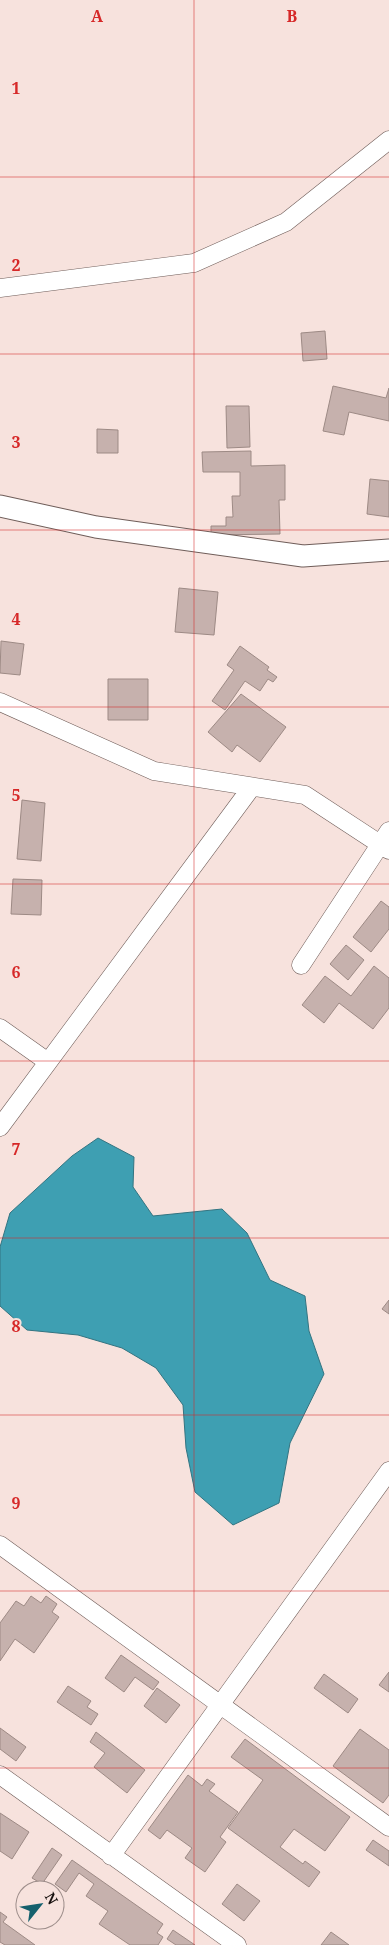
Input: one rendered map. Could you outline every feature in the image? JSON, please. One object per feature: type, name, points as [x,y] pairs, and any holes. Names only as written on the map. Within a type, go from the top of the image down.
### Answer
[{"type":"street","points":[[0,288],[194,263],[286,222],[389,140]]},
{"type":"street","points":[[0,506],[96,527],[303,556],[389,550]]},
{"type":"street","points":[[0,702],[154,771],[251,788],[305,795],[386,842],[301,965]]},
{"type":"street","points":[[0,1127],[251,788]]},
{"type":"street","points":[[0,1028],[48,1062]]},
{"type":"street","points":[[111,1856],[220,1702],[389,1470]]},
{"type":"street","points":[[0,1545],[220,1702],[389,1827]]},
{"type":"street","points":[[0,1775],[237,1945]]},
{"type":"water","points":[[98,1138],[134,1157],[133,1187],[153,1216],[222,1209],[247,1233],[270,1280],[305,1296],[309,1331],[324,1374],[290,1443],[279,1503],[233,1525],[195,1492],[186,1448],[183,1405],[156,1368],[122,1348],[78,1335],[27,1330],[0,1306],[0,1247],[10,1213],[72,1156]]},
{"type":"building","points":[[325,331],[327,359],[303,361],[301,333]]},
{"type":"building","points":[[333,386],[386,398],[389,388],[389,421],[349,412],[344,435],[323,431]]},
{"type":"building","points":[[226,406],[249,406],[250,447],[227,448]]},
{"type":"building","points":[[97,429],[118,430],[118,453],[97,453]]},
{"type":"building","points":[[251,451],[251,466],[285,465],[285,500],[279,500],[280,534],[211,535],[211,526],[226,526],[226,517],[233,517],[232,496],[240,496],[240,472],[203,472],[202,452]]},
{"type":"building","points":[[370,479],[389,481],[389,517],[367,514]]},
{"type":"building","points":[[179,588],[218,592],[214,635],[175,632]]},
{"type":"building","points":[[1,641],[24,644],[20,675],[0,673]]},
{"type":"building","points":[[240,646],[269,667],[267,670],[277,677],[273,682],[268,679],[260,691],[245,681],[225,710],[212,701],[234,670],[227,665]]},
{"type":"building","points":[[108,679],[148,679],[148,720],[108,720]]},
{"type":"building","points":[[241,694],[286,727],[260,762],[237,745],[232,752],[208,732]]},
{"type":"building","points":[[22,800],[45,803],[41,861],[17,859]]},
{"type":"building","points":[[13,879],[42,880],[41,915],[11,914]]},
{"type":"building","points":[[381,901],[389,907],[389,929],[371,952],[353,937]]},
{"type":"building","points":[[346,945],[364,960],[348,980],[330,964]]},
{"type":"building","points":[[374,966],[389,978],[389,1008],[373,1029],[339,1003],[324,1023],[302,1005],[325,976],[351,996]]},
{"type":"building","points":[[389,1300],[389,1314],[382,1309]]},
{"type":"building","points":[[31,1596],[41,1603],[46,1596],[57,1604],[52,1612],[59,1617],[34,1653],[15,1639],[0,1661],[0,1623],[16,1601],[24,1606]]},
{"type":"building","points":[[121,1655],[159,1682],[153,1690],[135,1677],[124,1692],[105,1678]]},
{"type":"building","points":[[389,1672],[389,1692],[379,1685]]},
{"type":"building","points":[[324,1674],[358,1699],[348,1713],[314,1688]]},
{"type":"building","points":[[68,1686],[91,1701],[87,1707],[98,1714],[91,1725],[57,1702]]},
{"type":"building","points":[[157,1688],[180,1705],[166,1723],[144,1706]]},
{"type":"building","points":[[0,1728],[26,1747],[16,1761],[0,1749]]},
{"type":"building","points":[[360,1729],[389,1750],[389,1795],[383,1803],[333,1766]]},
{"type":"building","points":[[96,1732],[145,1770],[127,1793],[94,1767],[105,1753],[90,1742]]},
{"type":"building","points":[[245,1739],[350,1817],[325,1851],[294,1829],[280,1847],[303,1864],[305,1861],[320,1872],[309,1887],[228,1828],[263,1780],[231,1757]]},
{"type":"building","points":[[188,1775],[202,1786],[207,1779],[215,1784],[209,1791],[238,1812],[220,1837],[226,1842],[205,1872],[185,1858],[192,1848],[167,1830],[160,1839],[148,1830]]},
{"type":"building","points":[[0,1813],[29,1832],[12,1859],[0,1851]]},
{"type":"building","points":[[373,1840],[389,1851],[389,1866],[366,1850]]},
{"type":"building","points":[[52,1848],[62,1855],[45,1880],[32,1878]]},
{"type":"building","points":[[72,1860],[163,1924],[157,1933],[163,1937],[158,1945],[130,1945],[99,1924],[108,1911],[86,1896],[94,1884],[79,1873],[66,1892],[65,1880],[58,1880]]},
{"type":"building","points":[[237,1884],[260,1901],[244,1921],[222,1904]]},
{"type":"building","points":[[0,1912],[7,1917],[3,1922],[35,1945],[5,1945],[0,1942]]},
{"type":"building","points":[[173,1930],[195,1945],[176,1945],[167,1939]]},
{"type":"building","points":[[331,1932],[349,1945],[321,1945]]}]
